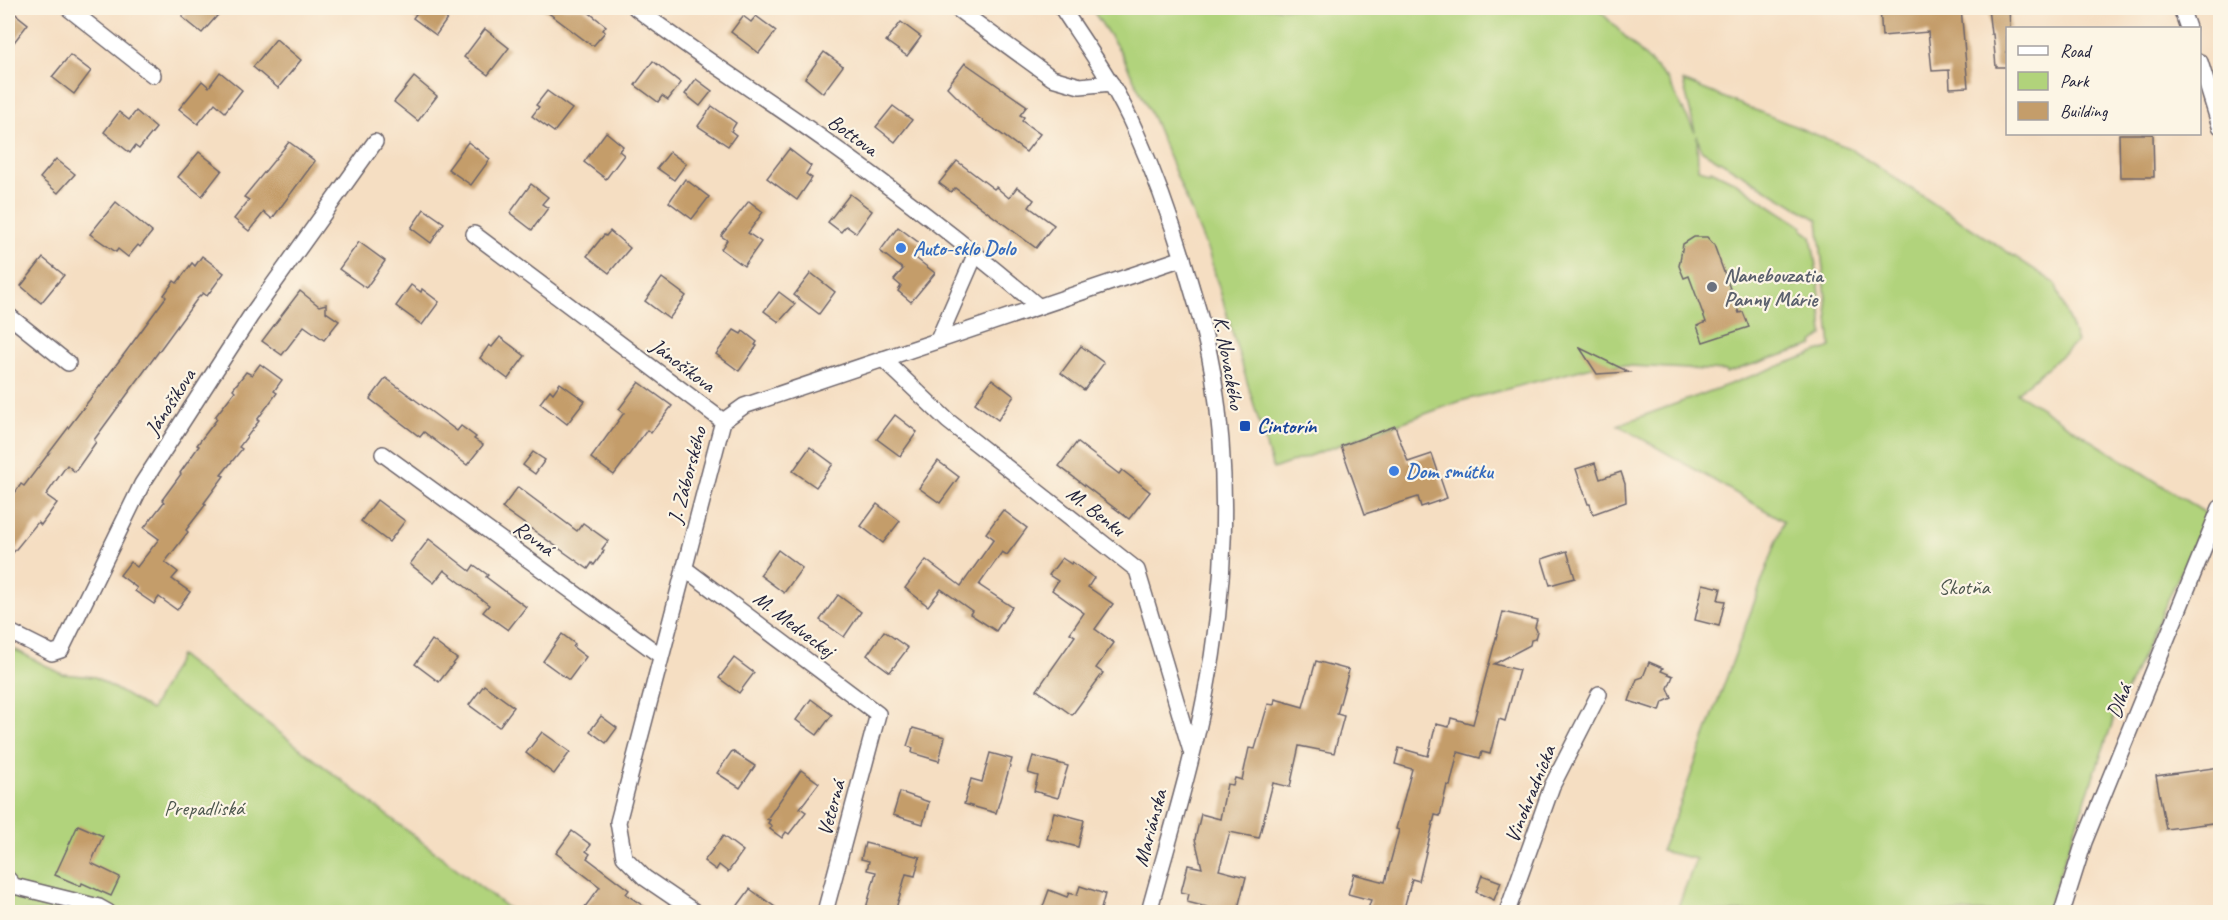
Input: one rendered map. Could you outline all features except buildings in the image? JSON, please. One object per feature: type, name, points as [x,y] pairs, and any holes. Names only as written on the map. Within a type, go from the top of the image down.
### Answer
[{"type":"street","points":[[68,8],[153,75]]},
{"type":"street","name":"Bottova","points":[[636,8],[679,41],[826,141],[976,253],[1038,306]]},
{"type":"street","points":[[956,8],[1052,78],[1080,86],[1111,83]]},
{"type":"street","name":"K. Novackého","points":[[1062,8],[1111,83],[1140,140],[1171,216],[1200,315],[1213,372],[1224,500],[1214,637],[1205,696],[1191,754]]},
{"type":"street","points":[[2181,8],[2188,27]]},
{"type":"street","points":[[2201,68],[2220,126]]},
{"type":"street","name":"Jánošíkova","points":[[8,630],[52,653],[61,650],[142,484],[250,317],[375,142]]},
{"type":"street","name":"Jánošíkova","points":[[474,234],[723,421]]},
{"type":"street","points":[[938,340],[976,253]]},
{"type":"street","name":"J. Záborského","points":[[695,912],[645,878],[624,857],[618,822],[723,421],[744,406],[1183,258]]},
{"type":"street","points":[[8,315],[68,363]]},
{"type":"street","name":"M. Benku","points":[[883,359],[948,421],[1137,570],[1191,754]]},
{"type":"street","name":"Rovná","points":[[383,454],[662,656]]},
{"type":"street","name":"Dlhá","points":[[2062,912],[2084,842],[2220,508]]},
{"type":"street","name":"M. Medveckej","points":[[684,568],[878,714]]},
{"type":"street","name":"Vinohradnícka","points":[[1507,912],[1552,786],[1599,694]]},
{"type":"street","name":"Veterná","points":[[825,912],[878,714]]},
{"type":"street","name":"Mariánska","points":[[1149,912],[1191,754]]},
{"type":"street","points":[[8,879],[14,886],[99,907],[108,912]]},
{"type":"green space","name":"Skotňa","points":[[1091,8],[1597,8],[1667,79],[1695,132],[1683,81],[1849,148],[2055,283],[2077,342],[2017,393],[2207,514],[2114,718],[2046,912],[1676,912],[1696,859],[1661,851],[1784,521],[1618,425],[1831,347],[1818,220],[1701,150],[1697,135],[1698,169],[1710,172],[1711,170],[1733,181],[1803,227],[1802,229],[1811,236],[1819,284],[1823,335],[1813,343],[1814,345],[1726,373],[1726,371],[1612,365],[1592,367],[1461,401],[1273,469],[1209,254],[1154,121],[1120,51]]},
{"type":"green space","name":"Prepadliská","points":[[8,646],[62,674],[95,677],[151,710],[180,656],[513,912],[8,912]]},
{"type":"place","name":"Auto-sklo Dolo","points":[[901,248]]},
{"type":"place","name":"Nanebovzatia Panny Márie","points":[[1712,287]]},
{"type":"place","name":"Cintorín","points":[[1245,426]]},
{"type":"place","name":"Dom smútku","points":[[1394,471]]}]
